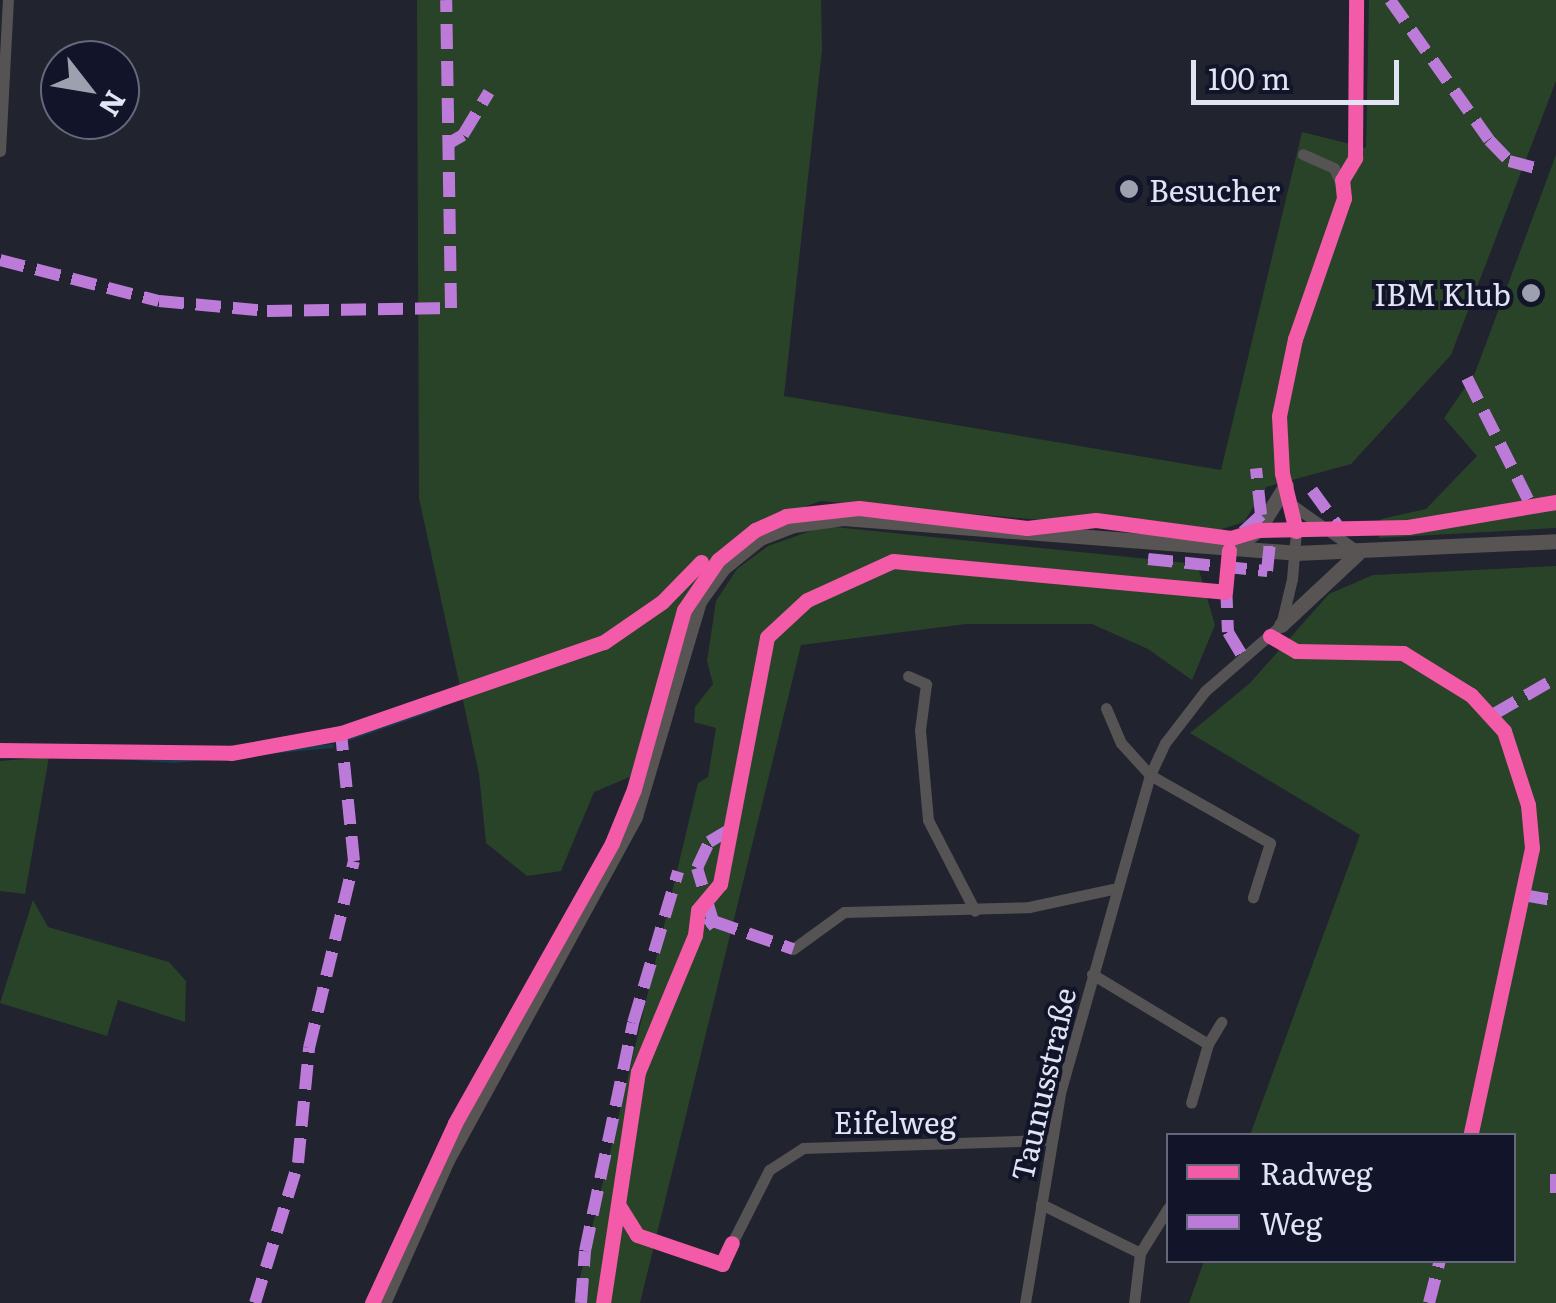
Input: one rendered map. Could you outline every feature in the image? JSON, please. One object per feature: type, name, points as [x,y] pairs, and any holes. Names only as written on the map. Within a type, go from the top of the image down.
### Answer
[{"type":"main road","points":[[1228,550],[1258,530],[1286,486]]},
{"type":"main road","points":[[383,1303],[464,1128],[635,816],[699,602],[723,568],[762,533],[820,520],[868,519],[1296,553],[1556,541]]},
{"type":"main road","points":[[1281,625],[1360,552]]},
{"type":"street","points":[[0,151],[8,0]]},
{"type":"street","points":[[1281,625],[1296,553],[1278,446],[1284,376],[1344,198],[1342,180],[1326,162],[1303,154]]},
{"type":"street","points":[[1290,504],[1360,552]]},
{"type":"street","name":"Taunusstraße","points":[[1026,1303],[1050,1140],[1113,890],[1150,775],[1165,743],[1204,691],[1281,625]]},
{"type":"street","points":[[908,676],[926,684],[920,730],[928,820],[936,847],[976,910]]},
{"type":"street","points":[[1106,708],[1121,743],[1150,775],[1270,843],[1253,897]]},
{"type":"street","points":[[793,949],[844,912],[976,910],[1113,890]]},
{"type":"street","name":"Taunusstraße","points":[[1092,974],[1208,1044]]},
{"type":"street","points":[[1192,1103],[1208,1044],[1221,1022]]},
{"type":"street","name":"Eifelweg","points":[[732,1243],[769,1170],[804,1148],[1050,1140]]},
{"type":"street","name":"Taunusstraße","points":[[1041,1204],[1140,1253]]},
{"type":"street","points":[[1134,1303],[1140,1253],[1166,1211]]},
{"type":"green space","points":[[417,0],[821,0],[822,50],[784,396],[1221,470],[1302,132],[1366,148],[1369,0],[1556,0],[1556,81],[1451,355],[1351,464],[1266,487],[1244,522],[1206,534],[821,501],[764,521],[733,558],[679,654],[649,777],[632,776],[594,792],[561,871],[527,876],[486,843],[479,774],[419,498]]},
{"type":"green space","points":[[1556,155],[1556,528],[1379,538],[1381,519],[1426,509],[1477,456],[1444,418],[1475,373]]},
{"type":"green space","points":[[825,526],[1197,564],[1215,625],[1192,680],[1148,649],[1092,624],[966,624],[801,645],[640,1303],[574,1303],[698,783],[708,777],[716,728],[694,722],[695,707],[713,684],[707,661],[716,601],[737,569],[768,546]]},
{"type":"green space","points":[[1556,566],[1556,1303],[1189,1303],[1203,1263],[1516,1263],[1516,1133],[1251,1133],[1360,835],[1190,733],[1250,683],[1329,594],[1373,575]]},
{"type":"green space","points":[[49,757],[25,894],[0,891],[0,761]]},
{"type":"green space","points":[[33,900],[48,927],[169,962],[186,981],[185,1022],[118,1000],[107,1036],[0,1003]]},
{"type":"waterway","points":[[348,739],[440,707]]},
{"type":"waterway","points":[[58,753],[173,761],[332,746]]},
{"type":"waterway","points":[[0,757],[43,752]]},
{"type":"marked path","points":[[0,260],[159,301],[267,311],[451,308],[446,0]]},
{"type":"marked path","points":[[1390,0],[1489,140],[1509,161],[1543,170]]},
{"type":"marked path","points":[[451,142],[463,135],[489,92]]},
{"type":"marked path","points":[[1467,378],[1532,507]]},
{"type":"marked path","points":[[1243,532],[1261,515],[1256,468]]},
{"type":"marked path","points":[[1312,490],[1338,526]]},
{"type":"marked path","points":[[1148,559],[1267,571],[1271,533]]},
{"type":"marked path","points":[[1226,583],[1228,632],[1244,659]]},
{"type":"marked path","points":[[1494,714],[1556,678]]},
{"type":"marked path","points":[[255,1303],[298,1163],[309,1048],[354,861],[341,733]]},
{"type":"marked path","points":[[713,921],[697,868],[709,842],[732,828]]},
{"type":"marked path","points":[[581,1303],[585,1251],[633,1023],[678,872]]},
{"type":"marked path","points":[[1523,895],[1556,901]]},
{"type":"marked path","points":[[706,926],[713,921],[793,949]]},
{"type":"marked path","points":[[1556,1174],[1556,1193]]},
{"type":"marked path","points":[[1429,1303],[1439,1263]]},
{"type":"cycle path","points":[[1296,531],[1282,473],[1279,416],[1295,339],[1344,198],[1342,180],[1355,158],[1356,0]]},
{"type":"cycle path","points":[[372,1303],[455,1123],[612,843],[634,789],[684,610],[718,560],[755,530],[786,516],[859,508],[1027,528],[1096,520],[1231,538],[1258,530],[1408,527],[1556,502]]},
{"type":"cycle path","points":[[603,1303],[638,1072],[695,935],[698,910],[720,884],[767,637],[807,600],[893,561],[1225,592],[1229,550]]},
{"type":"cycle path","points":[[0,750],[231,753],[341,733],[604,642],[662,602],[701,562]]},
{"type":"cycle path","points":[[1270,636],[1296,651],[1403,653],[1471,695],[1504,731],[1528,805],[1532,848],[1471,1133]]},
{"type":"cycle path","points":[[619,1206],[637,1235],[722,1264],[732,1243]]},
{"type":"place","name":"Besucher","points":[[1129,189]]},
{"type":"place","name":"IBM Klub","points":[[1531,293]]}]
